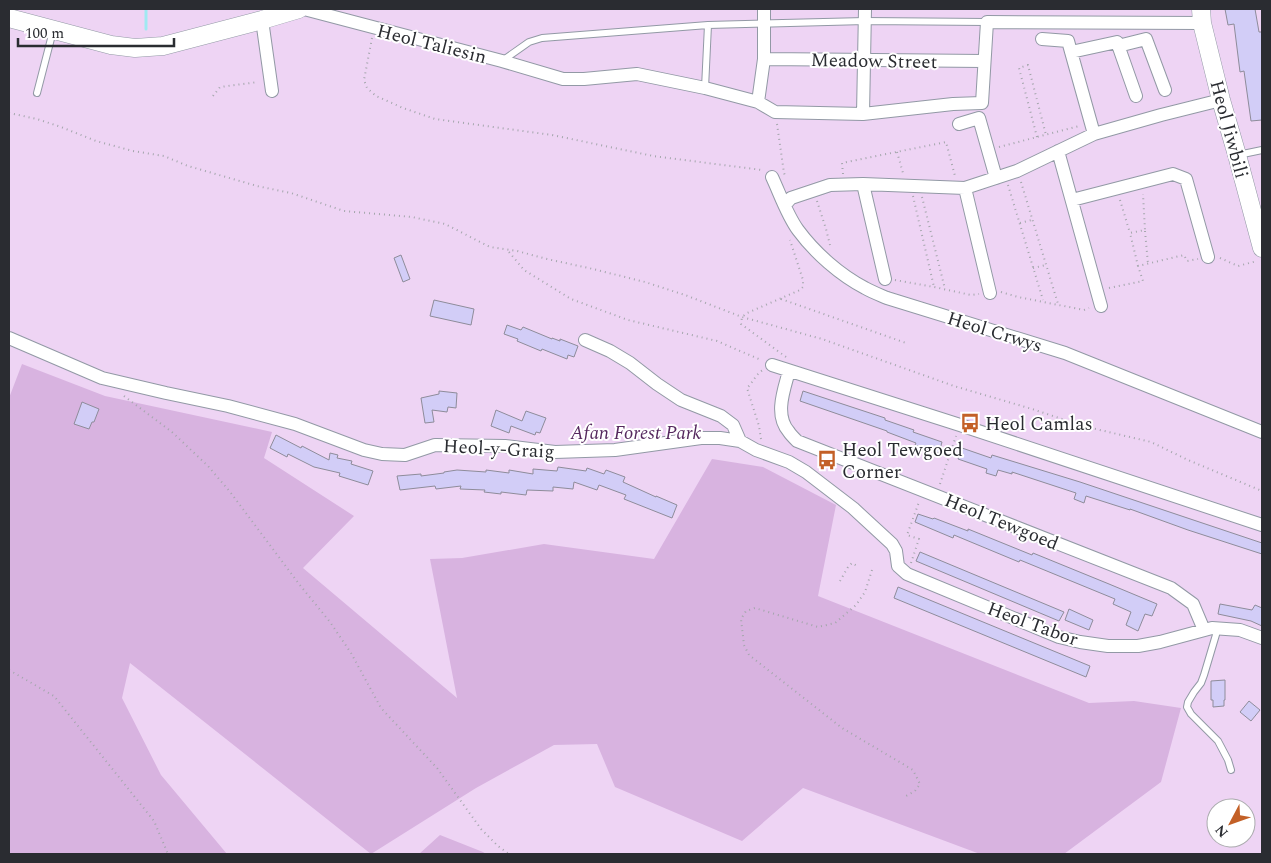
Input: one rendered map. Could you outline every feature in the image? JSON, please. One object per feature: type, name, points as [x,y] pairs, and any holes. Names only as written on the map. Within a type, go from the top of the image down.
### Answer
[{"type":"main road","points":[[9,18],[111,45],[135,48],[163,46],[299,9]]},
{"type":"main road","name":"Heol Jiwbili","points":[[1202,16],[1221,100],[1237,155],[1256,200],[1262,248]]},
{"type":"street","name":"Heol Taliesin","points":[[304,9],[563,78],[584,79],[636,74],[705,88],[758,102],[775,112]]},
{"type":"street","points":[[758,102],[764,58],[764,9]]},
{"type":"street","points":[[864,114],[865,15]]},
{"type":"street","points":[[775,112],[864,114],[953,104],[982,103],[986,22],[1202,16]]},
{"type":"street","points":[[262,20],[271,86]]},
{"type":"street","points":[[1042,39],[1068,41],[1093,128]]},
{"type":"street","points":[[1118,46],[1146,39],[1165,90]]},
{"type":"street","points":[[1071,52],[1117,42],[1136,96]]},
{"type":"street","name":"Meadow Street","points":[[764,58],[984,60]]},
{"type":"street","points":[[788,202],[813,190],[830,185],[863,184],[962,188],[1006,175],[1058,151],[1093,128],[1162,115],[1221,100]]},
{"type":"street","points":[[959,124],[979,118],[988,150],[1006,175]]},
{"type":"street","points":[[1058,151],[1101,306]]},
{"type":"street","name":"Heol Crwys","points":[[770,174],[788,202],[788,214],[797,229],[812,247],[834,267],[865,288],[887,298],[1065,353],[1262,432]]},
{"type":"street","points":[[1072,200],[1173,174],[1186,180],[1208,257]]},
{"type":"street","points":[[863,184],[885,279]]},
{"type":"street","points":[[962,188],[990,293]]},
{"type":"street","name":"Heol-y-Graig","points":[[9,338],[102,378],[166,394],[228,406],[295,424],[364,450],[382,454],[405,455],[434,445],[505,446],[555,452],[615,450],[701,438],[740,441],[756,450],[789,462],[806,472],[853,508],[892,544],[903,570]]},
{"type":"street","points":[[585,340],[610,351],[630,363],[681,400],[721,416],[733,425],[740,441]]},
{"type":"street","points":[[772,365],[1262,525]]},
{"type":"street","name":"Heol Tewgoed","points":[[795,372],[782,401],[781,411],[783,423],[788,432],[797,441],[1171,588],[1193,604],[1204,630]]},
{"type":"street","name":"Heol Tabor","points":[[903,570],[1059,636],[1080,642],[1108,646],[1138,646],[1212,628],[1240,630],[1262,638]]},
{"type":"lane","points":[[502,61],[529,42],[542,38],[865,15],[986,22]]},
{"type":"lane","points":[[705,88],[708,25]]},
{"type":"lane","points":[[37,93],[53,30]]},
{"type":"lane","points":[[1237,155],[1262,150]]},
{"type":"lane","points":[[1218,628],[1204,675],[1187,707],[1191,714],[1218,741],[1231,770]]},
{"type":"path","points":[[374,28],[364,80],[368,88],[376,96],[403,108],[435,119],[552,135],[653,156],[770,174]]},
{"type":"path","points":[[1036,137],[1019,68],[1028,65],[1046,135]]},
{"type":"path","points":[[213,96],[220,87],[271,86]]},
{"type":"path","points":[[775,112],[788,202]]},
{"type":"path","points":[[9,113],[37,119],[96,141],[133,151],[164,156],[188,166],[257,186],[292,193],[344,211],[412,217],[445,224],[490,247],[518,251],[547,260],[645,282],[685,295],[742,318],[822,339],[954,386],[1083,426],[1151,442],[1188,460],[1262,491]]},
{"type":"path","points":[[988,150],[1036,137],[1093,128]]},
{"type":"path","points":[[842,163],[946,142],[962,188]]},
{"type":"path","points":[[897,152],[912,186],[945,289]]},
{"type":"path","points":[[1006,175],[1033,220],[1058,304]]},
{"type":"path","points":[[1006,175],[1043,301]]},
{"type":"path","points":[[1142,182],[1148,264]]},
{"type":"path","points":[[912,186],[934,286]]},
{"type":"path","points":[[1117,188],[1138,266]]},
{"type":"path","points":[[813,190],[831,251]]},
{"type":"path","points":[[1020,223],[1033,220]]},
{"type":"path","points":[[1130,233],[1145,230]]},
{"type":"path","points":[[790,239],[803,280],[803,286],[800,290],[747,313],[742,318],[741,324],[789,359],[795,372]]},
{"type":"path","points":[[509,252],[524,270],[571,298],[628,320],[717,341],[772,365]]},
{"type":"path","points":[[1033,268],[1047,265]]},
{"type":"path","points":[[781,299],[906,343]]},
{"type":"path","points":[[756,450],[761,439],[759,426],[747,388],[760,372],[772,365]]},
{"type":"path","points":[[124,396],[172,432],[208,466],[231,493],[330,622],[351,653],[381,708],[437,768],[481,829],[509,854]]},
{"type":"path","points":[[903,570],[919,539],[907,535],[930,493],[960,425]]},
{"type":"path","points":[[840,581],[848,566],[852,563],[857,566]]},
{"type":"path","points":[[872,570],[865,592],[856,605],[835,623],[818,627],[755,608],[746,611],[741,619],[744,645],[749,655],[842,728],[913,770],[920,784],[915,791],[904,797]]},
{"type":"path","points":[[9,670],[54,696],[154,821],[168,854]]},
{"type":"green space","name":"Afan Forest Park","points":[[9,9],[1262,9],[1262,854],[9,854]]},
{"type":"shaded area","points":[[22,364],[105,396],[272,432],[264,458],[354,516],[303,568],[457,698],[430,559],[462,558],[544,544],[654,559],[712,459],[763,467],[836,505],[818,596],[1089,703],[1134,701],[1181,708],[1161,782],[1064,854],[980,854],[803,788],[742,841],[615,787],[597,744],[554,745],[476,788],[371,854],[130,663],[122,698],[161,775],[227,854],[9,854],[9,398]]},
{"type":"shaded area","points":[[440,835],[483,852],[486,854],[419,854]]},
{"type":"building","points":[[1225,9],[1255,9],[1259,32],[1262,32],[1262,120],[1251,121],[1244,71],[1240,72],[1234,24],[1228,25]]},
{"type":"building","points":[[401,255],[410,279],[403,282],[394,258]]},
{"type":"building","points":[[434,300],[474,309],[471,325],[430,316]]},
{"type":"building","points":[[507,325],[521,330],[523,327],[552,339],[560,341],[560,339],[578,346],[574,357],[568,355],[567,359],[517,341],[518,339],[504,334]]},
{"type":"building","points":[[439,391],[457,393],[456,408],[448,407],[447,412],[432,410],[434,422],[425,423],[421,398],[439,394]]},
{"type":"building","points":[[803,391],[885,418],[885,420],[914,430],[913,432],[942,442],[939,453],[915,445],[916,443],[887,431],[800,401]]},
{"type":"building","points":[[82,402],[99,409],[89,429],[74,424]]},
{"type":"building","points":[[496,410],[522,421],[526,411],[546,418],[540,433],[536,432],[535,435],[511,426],[509,433],[491,426]]},
{"type":"building","points":[[276,435],[329,460],[330,453],[338,455],[337,458],[352,461],[351,464],[373,471],[368,485],[339,476],[340,473],[314,467],[288,454],[287,457],[270,448]]},
{"type":"building","points":[[962,448],[991,458],[992,455],[1080,482],[1262,543],[1262,554],[1086,496],[1084,503],[1074,499],[1076,493],[1012,472],[1012,474],[998,470],[996,476],[986,473],[987,469],[958,459]]},
{"type":"building","points":[[558,467],[586,471],[587,468],[604,474],[606,470],[625,477],[623,482],[677,505],[672,518],[624,499],[626,495],[599,485],[597,490],[574,482],[573,489],[553,487],[553,491],[527,490],[526,495],[460,489],[461,486],[436,489],[435,486],[400,490],[397,476],[421,474],[421,476],[457,470],[486,472],[486,470],[509,473],[509,470],[533,474],[533,469],[557,471]]},
{"type":"building","points":[[918,514],[968,531],[968,529],[1032,555],[1033,553],[1157,604],[1152,616],[1145,614],[1138,631],[1126,625],[1131,612],[1113,604],[1115,599],[1020,560],[1019,562],[954,535],[953,538],[915,522]]},
{"type":"building","points":[[920,552],[1064,612],[1059,621],[916,561]]},
{"type":"building","points":[[898,587],[1090,666],[1086,677],[894,598]]},
{"type":"building","points":[[1220,604],[1252,610],[1255,605],[1262,608],[1262,626],[1251,621],[1218,614]]},
{"type":"building","points":[[1069,609],[1093,620],[1089,630],[1065,620]]},
{"type":"building","points":[[1225,680],[1224,706],[1213,707],[1211,681]]},
{"type":"building","points":[[1249,701],[1260,710],[1251,721],[1240,712]]},
{"type":"waterway","points":[[146,9],[146,29]]},
{"type":"place","name":"Heol Camlas","points":[[970,423]]},
{"type":"place","name":"Heol Tewgoed Corner","points":[[827,460]]}]
